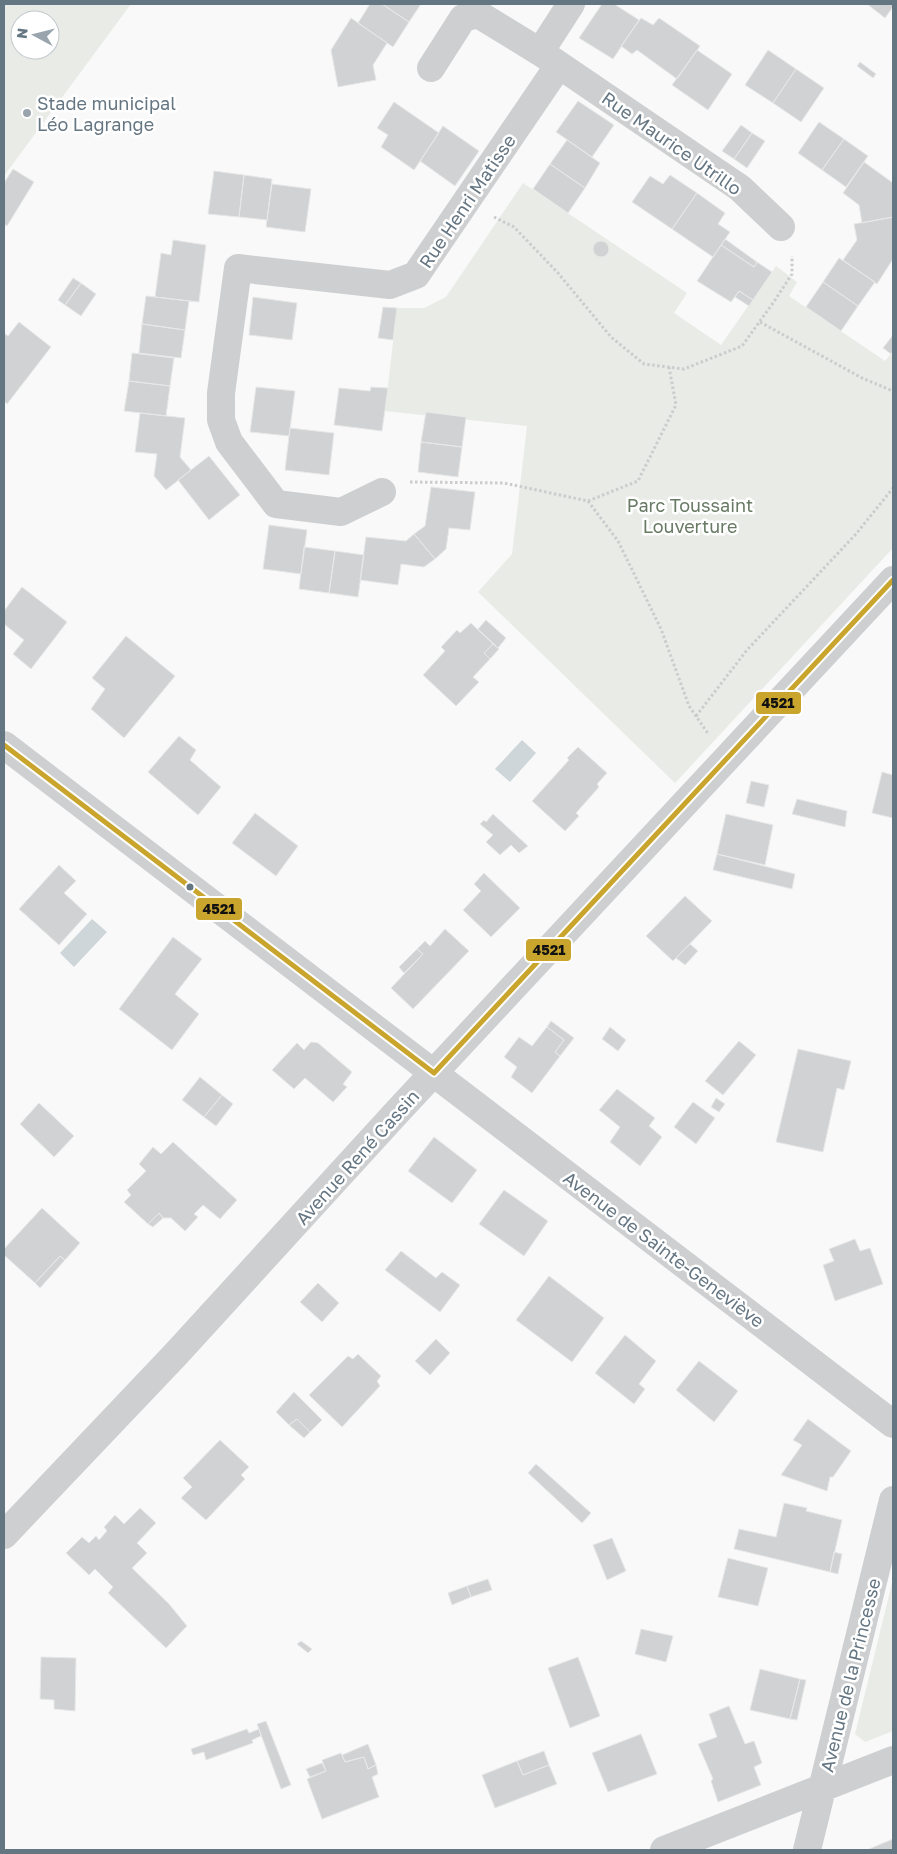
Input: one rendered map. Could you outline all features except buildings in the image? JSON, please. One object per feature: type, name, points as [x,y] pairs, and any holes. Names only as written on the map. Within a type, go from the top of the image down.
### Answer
[{"type":"street","name":"Rue Henri Matisse","points":[[382,492],[340,512],[276,504],[228,442],[221,420],[221,393],[238,268],[390,285],[416,276],[466,203],[549,59],[571,4]]},
{"type":"street","points":[[431,68],[462,18],[478,14],[549,59]]},
{"type":"street","name":"Rue Maurice Utrillo","points":[[549,59],[740,188],[780,226]]},
{"type":"street","name":"Avenue René Cassin","points":[[4,1535],[176,1354],[434,1073],[893,580]]},
{"type":"street","name":"Avenue de Sainte-Geneviève","points":[[4,745],[893,1424]]},
{"type":"street","name":"Avenue de la Princesse","points":[[807,1850],[893,1500]]},
{"type":"street","points":[[664,1850],[893,1760]]},
{"type":"path","points":[[466,203],[514,227],[558,273],[611,337],[644,364],[684,369],[742,346],[760,322],[792,274],[792,256],[780,226]]},
{"type":"path","points":[[760,322],[862,378],[893,392]]},
{"type":"path","points":[[382,492],[403,482],[504,483],[588,501],[638,480],[676,405],[669,367]]},
{"type":"path","points":[[696,716],[747,650],[856,534],[893,488]]},
{"type":"path","points":[[588,501],[618,540],[661,629],[689,706],[726,759]]},
{"type":"green space","name":"Stade municipal Léo Lagrange","points":[[4,4],[131,4],[4,176]]},
{"type":"green space","name":"Parc Toussaint Louverture","points":[[523,183],[687,293],[674,313],[721,345],[776,266],[797,282],[789,296],[885,361],[893,351],[893,548],[675,783],[478,592],[512,554],[527,426],[385,411],[397,308],[424,308],[446,297]]},
{"type":"green space","points":[[893,1579],[893,1731],[865,1742],[855,1734]]},
{"type":"shaded area","points":[[522,740],[536,753],[510,782],[495,769]]},
{"type":"shaded area","points":[[92,919],[107,932],[74,967],[60,953]]},
{"type":"transit line","name":"4521","points":[[434,1073],[893,580]]},
{"type":"transit line","name":"4521","points":[[4,745],[434,1073]]},
{"type":"place","name":"Stade municipal Léo Lagrange","points":[[27,113]]}]
